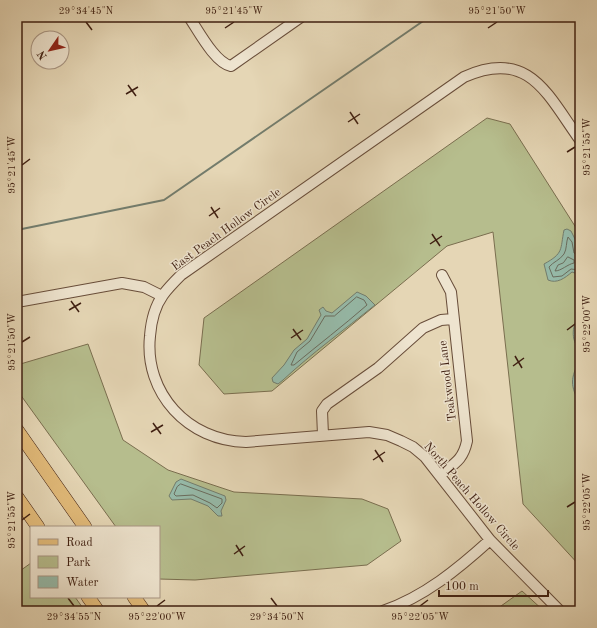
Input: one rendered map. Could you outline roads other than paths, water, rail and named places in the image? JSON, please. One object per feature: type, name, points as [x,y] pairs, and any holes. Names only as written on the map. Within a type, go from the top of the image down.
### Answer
[{"type":"main road","points":[[17,430],[84,526]]},
{"type":"main road","points":[[17,497],[37,526]]},
{"type":"main road","points":[[89,598],[98,611]]},
{"type":"main road","points":[[135,598],[144,611]]},
{"type":"street","points":[[189,17],[216,57],[225,65],[235,64],[301,17]]},
{"type":"street","name":"East Peach Hollow Circle","points":[[322,435],[235,442],[201,432],[181,418],[172,408],[158,387],[150,360],[151,328],[162,296],[181,275],[190,268],[464,77],[481,70],[505,67],[519,71],[538,84],[580,140]]},
{"type":"street","name":"Teakwood Lane","points":[[440,475],[459,461],[465,453],[467,440],[450,292],[442,275]]},
{"type":"street","points":[[17,302],[122,283],[144,288],[162,296]]},
{"type":"street","points":[[322,435],[322,411],[327,404],[378,368],[423,328],[436,321],[453,319]]},
{"type":"street","name":"North Peach Hollow Circle","points":[[322,435],[369,432],[387,435],[413,447],[440,475],[490,540],[560,611]]},
{"type":"street","points":[[383,611],[406,602],[433,586],[490,540]]},
{"type":"water","points":[[567,229],[571,231],[576,241],[577,252],[580,252],[580,275],[572,272],[558,281],[548,280],[544,264],[558,254],[561,247],[564,230]]},
{"type":"water","points":[[357,292],[366,296],[375,305],[278,384],[273,382],[272,378],[284,365],[294,350],[307,339],[321,315],[319,310],[323,307],[326,311],[332,313]]},
{"type":"water","points":[[580,312],[580,352],[573,337],[573,332],[575,322]]},
{"type":"water","points":[[580,359],[580,405],[574,392],[572,382],[574,372]]},
{"type":"water","points":[[181,479],[225,496],[226,500],[221,511],[222,516],[218,516],[208,506],[191,499],[172,500],[169,496],[176,482]]},
{"type":"waterway","points":[[17,230],[164,200],[429,17]]}]
